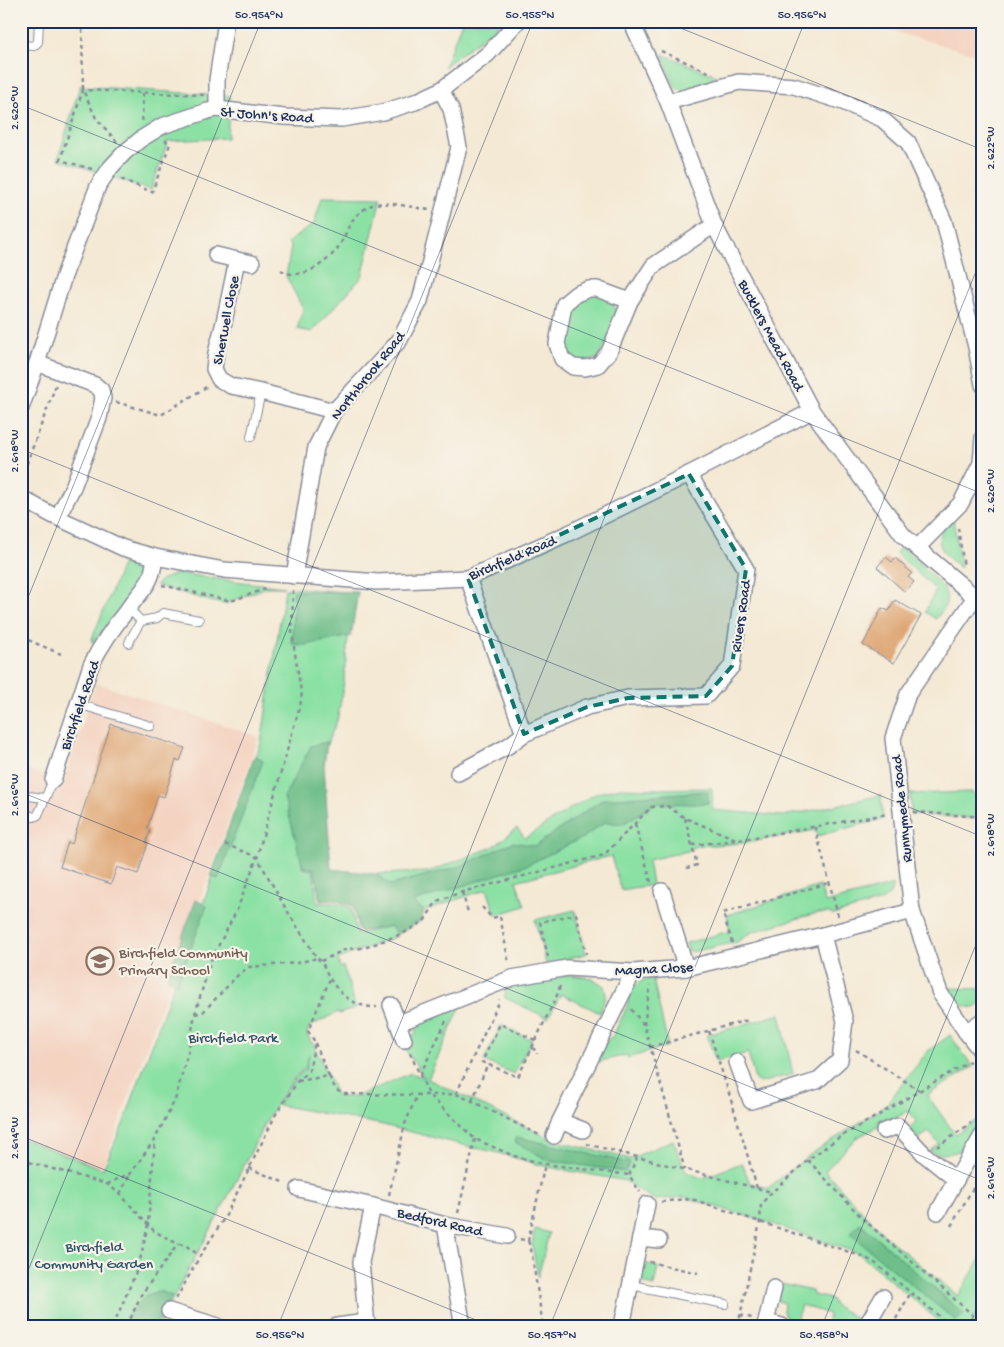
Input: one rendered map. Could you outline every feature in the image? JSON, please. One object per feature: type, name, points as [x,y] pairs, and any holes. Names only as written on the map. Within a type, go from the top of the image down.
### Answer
[{"type":"street","points":[[218,102],[217,80],[226,21]]},
{"type":"street","name":"St John's Road","points":[[22,404],[68,267],[98,186],[125,152],[141,139],[153,131],[218,102],[284,117],[342,119],[383,112],[415,102],[441,90],[488,54],[518,21]]},
{"type":"street","name":"Bucklers Mead Road","points":[[631,21],[668,102],[714,225],[812,411],[903,534],[975,597]]},
{"type":"street","points":[[668,102],[740,82],[794,86],[843,102],[882,119],[908,142],[944,220],[980,346],[983,385]]},
{"type":"street","name":"Northbrook Road","points":[[290,582],[316,447],[334,411],[399,341],[420,301],[459,146],[452,109],[441,90]]},
{"type":"street","points":[[630,301],[597,289],[589,289],[576,294],[564,304],[557,344],[562,359],[573,367],[585,368],[598,365],[610,352],[630,301],[653,266],[714,225]]},
{"type":"street","name":"Sherwell Close","points":[[216,255],[252,263]]},
{"type":"street","name":"Sherwell Close","points":[[237,260],[216,353],[214,369],[219,378],[231,386],[334,411]]},
{"type":"street","points":[[37,363],[96,385],[101,390],[103,398],[99,418],[73,487],[58,518]]},
{"type":"street","name":"Birchfield Road","points":[[21,498],[58,518],[123,548],[155,557],[290,582],[378,582],[468,578],[569,533],[812,411]]},
{"type":"street","points":[[917,548],[961,503],[981,463],[983,437]]},
{"type":"street","name":"Rivers Road","points":[[458,773],[508,746],[524,734],[587,707],[628,698],[706,696],[732,666],[746,569],[689,474]]},
{"type":"street","name":"Birchfield Road","points":[[53,780],[96,655],[128,608],[148,585],[155,557]]},
{"type":"street","points":[[468,578],[524,734]]},
{"type":"street","name":"Runnymede Road","points":[[975,597],[908,694],[893,738],[912,911],[940,992],[982,1054]]},
{"type":"street","points":[[662,891],[686,968]]},
{"type":"street","name":"Magna Close","points":[[398,1023],[505,980],[567,968],[633,972],[686,968],[823,935],[912,911]]},
{"type":"street","points":[[737,1062],[750,1101],[817,1081],[840,1060],[845,1021],[823,935]]},
{"type":"street","points":[[554,1136],[633,972]]},
{"type":"street","points":[[391,1006],[404,1040]]},
{"type":"street","points":[[966,1032],[983,1020]]},
{"type":"street","points":[[560,1121],[582,1136]]},
{"type":"street","points":[[897,1126],[925,1155],[956,1180]]},
{"type":"street","points":[[938,1212],[983,1134]]},
{"type":"street","name":"Bedford Road","points":[[299,1189],[450,1225],[507,1236]]},
{"type":"street","points":[[622,1326],[647,1204]]},
{"type":"street","points":[[338,1326],[366,1324],[361,1262],[379,1207]]},
{"type":"street","points":[[450,1225],[463,1326]]},
{"type":"street","points":[[640,1238],[659,1240]]},
{"type":"street","points":[[774,1288],[765,1324],[782,1326]]},
{"type":"street","points":[[866,1326],[883,1297]]},
{"type":"street","points":[[169,1311],[218,1326]]},
{"type":"lane","points":[[21,45],[34,46],[38,42],[39,21]]},
{"type":"lane","points":[[251,437],[261,392]]},
{"type":"lane","points":[[128,608],[141,621]]},
{"type":"lane","points":[[129,643],[141,621],[157,618],[163,613],[199,620]]},
{"type":"lane","points":[[78,704],[151,726]]},
{"type":"lane","points":[[21,812],[34,817],[38,815],[53,780]]},
{"type":"lane","points":[[21,795],[44,798]]},
{"type":"lane","points":[[631,1285],[725,1304]]},
{"type":"path","points":[[82,21],[83,90],[60,160],[106,174],[152,192],[170,144],[153,131],[142,118],[143,93]]},
{"type":"path","points":[[641,43],[736,83]]},
{"type":"path","points":[[83,90],[143,93],[218,102]]},
{"type":"path","points":[[83,90],[96,118],[125,152]]},
{"type":"path","points":[[281,270],[286,274],[300,274],[321,265],[339,247],[356,216],[372,205],[380,203],[442,212]]},
{"type":"path","points":[[21,479],[61,371]]},
{"type":"path","points":[[103,398],[161,415],[219,378]]},
{"type":"path","points":[[955,509],[975,597]]},
{"type":"path","points":[[120,1194],[131,1173],[155,1139],[175,1100],[188,1052],[195,1014],[211,960],[237,910],[257,857],[302,698],[292,634],[293,588],[290,582]]},
{"type":"path","points":[[160,585],[231,601],[270,587]]},
{"type":"path","points":[[21,637],[61,654]]},
{"type":"path","points":[[321,961],[346,949],[364,948],[404,933],[424,921],[437,901],[462,892],[604,855],[651,807],[667,806],[685,818],[738,840]]},
{"type":"path","points":[[692,845],[738,840],[901,811],[983,817]]},
{"type":"path","points":[[685,818],[697,865],[687,868]]},
{"type":"path","points":[[635,824],[654,893],[662,891]]},
{"type":"path","points":[[814,827],[842,930]]},
{"type":"path","points":[[222,843],[257,857],[286,909],[317,958],[321,961],[330,979],[345,998],[368,1007],[391,1006]]},
{"type":"path","points":[[736,956],[723,913],[829,883]]},
{"type":"path","points":[[462,892],[468,912]]},
{"type":"path","points":[[456,1094],[500,1002],[505,980],[500,916],[492,918],[482,907]]},
{"type":"path","points":[[535,1040],[500,1024],[482,1062],[518,1077],[559,991],[555,970],[540,922],[576,914],[590,969]]},
{"type":"path","points":[[195,1014],[203,1012],[238,975],[249,967],[297,963],[317,958]]},
{"type":"path","points":[[652,971],[644,1025],[685,1170]]},
{"type":"path","points":[[330,979],[308,1031],[315,1042],[336,1090],[344,1094],[456,1094],[545,1138],[554,1136]]},
{"type":"path","points":[[420,1074],[456,1000]]},
{"type":"path","points":[[650,1047],[748,1020]]},
{"type":"path","points":[[708,1031],[733,1106],[757,1188]]},
{"type":"path","points":[[404,1040],[429,1095],[475,1139],[514,1156],[545,1164],[629,1175]]},
{"type":"path","points":[[842,1041],[919,1090]]},
{"type":"path","points":[[169,1311],[200,1256],[225,1217],[276,1114],[298,1081],[309,1071],[315,1042]]},
{"type":"path","points":[[532,1048],[537,1051],[537,1054]]},
{"type":"path","points":[[738,1326],[760,1222],[761,1204],[808,1160],[838,1138],[982,1054]]},
{"type":"path","points":[[472,1101],[488,1064]]},
{"type":"path","points":[[298,1081],[329,1076]]},
{"type":"path","points":[[379,1207],[405,1124],[417,1095]]},
{"type":"path","points":[[925,1155],[983,1115]]},
{"type":"path","points":[[582,1136],[637,1157],[772,1192]]},
{"type":"path","points":[[113,1326],[140,1265],[148,1224],[155,1139]]},
{"type":"path","points":[[450,1225],[475,1139]]},
{"type":"path","points":[[629,1175],[637,1157]]},
{"type":"path","points":[[21,1160],[107,1184],[120,1194],[154,1230],[178,1244],[185,1245],[200,1256]]},
{"type":"path","points":[[808,1160],[863,1219],[983,1324]]},
{"type":"path","points":[[542,1326],[532,1250],[528,1241],[545,1164]]},
{"type":"path","points":[[249,1168],[299,1189]]},
{"type":"path","points":[[951,1226],[983,1171]]},
{"type":"path","points":[[107,1184],[131,1173]]},
{"type":"path","points":[[629,1175],[647,1204],[684,1198],[695,1200],[864,1257],[875,1263],[951,1326]]},
{"type":"path","points":[[507,1236],[528,1241]]},
{"type":"path","points":[[127,1326],[141,1295],[178,1244]]},
{"type":"path","points":[[636,1259],[698,1273]]},
{"type":"path","points":[[892,1326],[911,1292]]},
{"type":"path","points":[[967,1326],[983,1299]]},
{"type":"highlighted area","points":[[689,474],[746,569],[732,666],[706,696],[628,698],[587,707],[524,734],[468,578]]},
{"type":"shaded area","points":[[854,21],[983,21],[983,83],[976,54]]},
{"type":"shaded area","name":"Birchfield Community Primary School","points":[[96,683],[259,737],[102,1170],[21,1138],[21,767],[63,784]]},
{"type":"green space","points":[[462,21],[499,21],[497,26],[444,67]]},
{"type":"green space","points":[[662,54],[717,76],[694,89],[677,89]]},
{"type":"green space","points":[[80,86],[230,96],[227,138],[168,141],[151,190],[58,159]]},
{"type":"green space","points":[[322,197],[381,198],[362,277],[312,332],[297,329],[303,309],[286,276],[291,247],[288,242],[314,224]]},
{"type":"green space","points":[[595,294],[605,297],[613,303],[616,310],[614,327],[597,359],[574,362],[565,349],[565,328],[570,307],[580,296]]},
{"type":"green space","points":[[953,518],[961,568],[944,553],[940,542],[942,531]]},
{"type":"green space","points":[[902,546],[944,588],[947,597],[946,604],[936,619],[925,612],[936,590],[896,553]]},
{"type":"green space","points":[[125,558],[131,562],[137,571],[137,585],[94,642],[91,641]]},
{"type":"green space","points":[[178,573],[284,587],[267,587],[225,604],[156,585],[161,580]]},
{"type":"green space","points":[[298,588],[356,593],[337,721],[318,765],[303,839],[302,868],[313,870],[317,903],[334,903],[351,908],[357,935],[390,926],[398,936],[338,959],[340,968],[343,966],[356,1008],[339,1014],[338,1012],[309,1027],[307,1034],[337,1096],[356,1097],[411,1073],[425,1078],[400,1042],[416,1034],[416,1023],[462,1004],[428,1079],[555,1141],[631,1159],[673,1140],[686,1172],[702,1178],[742,1163],[750,1183],[768,1188],[811,1154],[885,1106],[928,1051],[950,1035],[973,1067],[927,1095],[955,1134],[981,1117],[981,1121],[974,1127],[959,1151],[937,1154],[930,1151],[939,1144],[929,1132],[918,1139],[911,1132],[912,1126],[916,1121],[909,1111],[856,1138],[825,1171],[886,1237],[958,1296],[983,1255],[983,1314],[980,1318],[983,1320],[983,1326],[945,1326],[858,1253],[772,1224],[684,1197],[655,1200],[626,1181],[548,1167],[379,1124],[278,1105],[295,1079],[306,1069],[309,1054],[305,1068],[294,1078],[270,1114],[218,1216],[158,1326],[21,1326],[21,1138],[103,1169],[124,1122],[261,743],[285,589]]},
{"type":"green space","points":[[294,591],[358,592],[351,636],[305,645],[292,644]]},
{"type":"green space","points":[[327,742],[324,766],[331,869],[376,874],[390,885],[461,866],[513,842],[535,846],[603,799],[708,791],[708,803],[656,803],[623,824],[605,822],[584,837],[527,865],[413,902],[424,911],[421,921],[398,934],[391,926],[359,932],[353,906],[333,900],[320,901],[314,869],[303,867],[284,797],[311,746]]},
{"type":"green space","points":[[255,755],[263,761],[218,879],[211,876]]},
{"type":"green space","points":[[620,788],[712,788],[713,810],[782,816],[881,795],[883,819],[817,836],[815,830],[746,843],[695,846],[688,851],[648,860],[652,885],[621,890],[611,856],[516,881],[525,906],[496,915],[487,889],[424,911],[376,874],[428,872],[493,847],[517,828],[525,838],[597,793]]},
{"type":"green space","points":[[972,792],[979,799],[983,800],[983,819],[911,814],[910,794]]},
{"type":"green space","points":[[893,885],[890,894],[882,901],[833,915],[818,913],[752,932],[737,942],[691,952],[688,951],[686,943],[730,931],[727,915],[820,886],[825,903]]},
{"type":"green space","points":[[196,900],[207,906],[177,984],[167,977]]},
{"type":"green space","points":[[575,910],[586,954],[546,964],[535,920]]},
{"type":"green space","points":[[571,975],[592,978],[604,986],[606,995],[600,1013],[561,994],[548,1018],[505,998],[506,988],[533,979]]},
{"type":"green space","points":[[653,979],[668,1046],[628,1058],[627,1055],[597,1062],[606,1041],[613,1036],[627,1007],[630,993],[634,986],[643,980]]},
{"type":"green space","points":[[949,988],[983,989],[983,1001],[975,1008],[965,1006],[956,1000]]},
{"type":"green space","points":[[780,1014],[793,1074],[760,1083],[755,1080],[748,1053],[716,1062],[707,1035]]},
{"type":"green space","points":[[501,1025],[532,1040],[514,1074],[484,1061]]},
{"type":"green space","points":[[517,1137],[630,1163],[625,1172],[548,1160],[515,1142]]},
{"type":"green space","points":[[860,1223],[964,1314],[956,1321],[850,1234]]},
{"type":"green space","points":[[535,1229],[549,1233],[538,1277],[532,1245]]},
{"type":"green space","points":[[638,1261],[658,1267],[654,1286],[643,1283],[634,1275]]},
{"type":"green space","points":[[781,1284],[812,1291],[813,1295],[831,1299],[834,1305],[856,1318],[850,1326],[827,1326],[829,1314],[801,1305],[797,1320],[786,1318],[783,1311],[784,1303],[778,1301]]},
{"type":"green space","points":[[159,1291],[172,1296],[155,1326],[124,1326],[129,1314],[146,1295]]},
{"type":"building","points":[[886,557],[892,562],[895,558],[912,573],[908,577],[914,582],[905,592],[877,567]]},
{"type":"building","points":[[895,600],[921,615],[894,663],[863,645],[882,608],[889,611]]},
{"type":"building","points":[[111,724],[185,748],[180,761],[176,760],[164,797],[158,795],[147,829],[150,831],[146,843],[148,843],[138,874],[117,867],[111,884],[60,867],[68,842],[72,844]]},
{"type":"place","name":"Birchfield Community Primary School","points":[[100,961]]},
{"type":"park label","name":"Birchfield Park","points":[[233,1037]]},
{"type":"park label","name":"Birchfield Community Garden","points":[[94,1254]]}]
